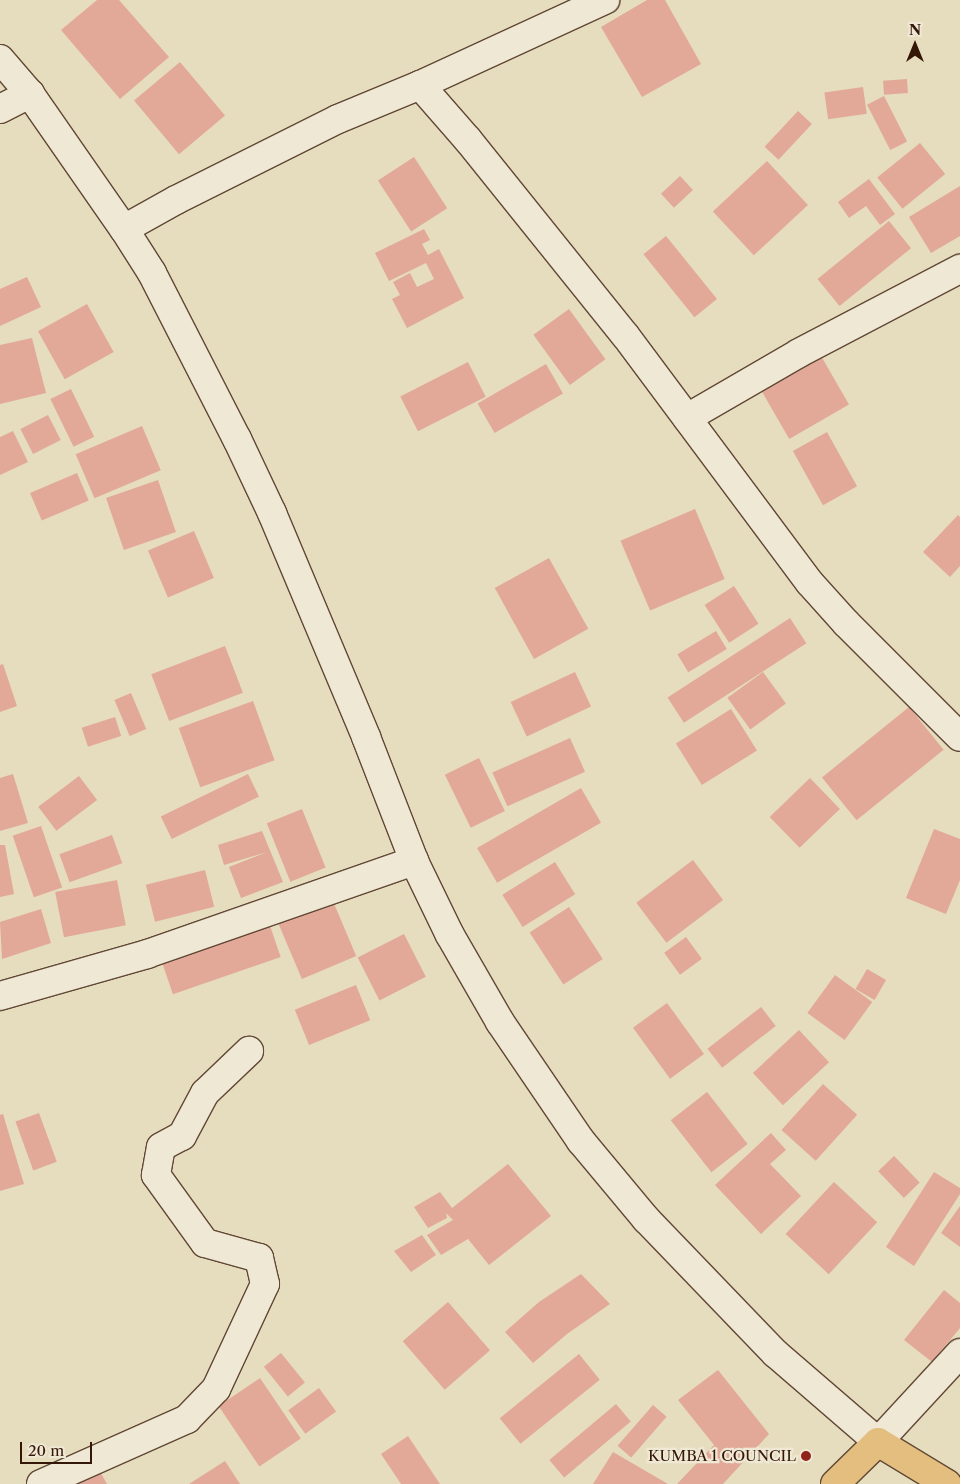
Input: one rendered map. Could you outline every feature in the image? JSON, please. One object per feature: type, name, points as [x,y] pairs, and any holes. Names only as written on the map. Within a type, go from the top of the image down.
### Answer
[{"type":"main road","points":[[835,1484],[878,1442],[947,1484]]},
{"type":"street","points":[[124,229],[176,200],[338,119],[420,85],[605,0]]},
{"type":"street","points":[[0,59],[30,94],[124,229],[152,273],[237,439],[272,513],[366,737],[414,861],[450,936],[500,1022],[581,1141],[646,1220],[776,1353],[878,1442],[960,1353]]},
{"type":"street","points":[[420,85],[468,140],[625,335],[810,583],[846,623],[960,736]]},
{"type":"street","points":[[0,109],[30,94]]},
{"type":"street","points":[[687,418],[799,354],[960,269]]},
{"type":"street","points":[[0,996],[147,954],[414,861]]},
{"type":"street","points":[[41,1484],[187,1419],[216,1389],[265,1284],[259,1258],[205,1243],[156,1175],[161,1147],[182,1136],[205,1093],[249,1051]]},
{"type":"building","points":[[97,0],[119,0],[169,57],[120,99],[61,30]]},
{"type":"building","points":[[647,0],[665,0],[701,64],[642,97],[601,27]]},
{"type":"building","points":[[180,62],[225,116],[179,154],[134,101]]},
{"type":"building","points":[[907,79],[908,93],[884,95],[883,81]]},
{"type":"building","points":[[863,87],[867,114],[828,119],[824,92]]},
{"type":"building","points":[[884,96],[907,141],[890,150],[867,105]]},
{"type":"building","points":[[798,111],[812,124],[778,160],[765,147]]},
{"type":"building","points":[[920,143],[945,174],[902,209],[877,178]]},
{"type":"building","points":[[414,157],[447,208],[411,232],[378,180]]},
{"type":"building","points":[[767,161],[808,205],[754,255],[713,211]]},
{"type":"building","points":[[680,176],[693,190],[674,208],[661,194]]},
{"type":"building","points":[[869,179],[895,214],[880,225],[866,206],[849,218],[838,202]]},
{"type":"building","points":[[960,186],[960,236],[931,253],[909,217]]},
{"type":"building","points":[[889,221],[911,248],[840,306],[818,279]]},
{"type":"building","points":[[424,229],[430,240],[422,244],[428,255],[439,249],[464,298],[407,328],[392,299],[400,295],[393,282],[410,273],[417,287],[434,279],[426,263],[389,281],[375,253]]},
{"type":"building","points":[[666,236],[717,299],[694,317],[643,254]]},
{"type":"building","points":[[27,277],[41,307],[0,326],[0,289]]},
{"type":"building","points":[[87,304],[114,352],[65,379],[38,331]]},
{"type":"building","points":[[569,309],[605,359],[570,385],[533,335]]},
{"type":"building","points":[[32,338],[46,393],[0,404],[0,345]]},
{"type":"building","points":[[817,349],[849,404],[789,439],[757,384]]},
{"type":"building","points":[[468,362],[486,397],[418,431],[400,397]]},
{"type":"building","points":[[546,364],[563,393],[495,433],[478,404]]},
{"type":"building","points":[[71,389],[94,437],[74,447],[50,399]]},
{"type":"building","points":[[48,415],[61,440],[33,454],[20,429]]},
{"type":"building","points":[[142,426],[161,470],[94,498],[76,454]]},
{"type":"building","points":[[13,431],[28,462],[0,475],[0,437]]},
{"type":"building","points":[[827,432],[857,486],[823,505],[793,451]]},
{"type":"building","points":[[77,473],[89,501],[42,521],[30,493]]},
{"type":"building","points":[[158,480],[176,532],[124,550],[106,498]]},
{"type":"building","points":[[695,509],[725,579],[650,611],[620,541]]},
{"type":"building","points":[[958,515],[960,517],[960,566],[950,577],[923,552]]},
{"type":"building","points":[[194,531],[214,578],[168,597],[148,551]]},
{"type":"building","points":[[549,558],[588,629],[534,659],[495,588]]},
{"type":"building","points":[[734,586],[759,624],[729,643],[705,605]]},
{"type":"building","points":[[790,618],[806,643],[684,723],[668,698]]},
{"type":"building","points":[[716,631],[727,649],[688,672],[677,654]]},
{"type":"building","points":[[225,646],[243,693],[169,721],[151,674]]},
{"type":"building","points":[[3,664],[17,706],[0,712],[0,665]]},
{"type":"building","points":[[575,672],[591,706],[527,736],[511,702]]},
{"type":"building","points":[[763,672],[786,704],[750,729],[727,698]]},
{"type":"building","points":[[131,693],[146,729],[130,736],[114,700]]},
{"type":"building","points":[[253,701],[275,760],[200,787],[179,728]]},
{"type":"building","points":[[909,707],[944,750],[857,820],[822,777]]},
{"type":"building","points":[[731,709],[757,751],[702,785],[676,743]]},
{"type":"building","points":[[115,717],[121,736],[88,747],[82,728]]},
{"type":"building","points":[[570,738],[585,772],[507,806],[492,773]]},
{"type":"building","points":[[479,758],[505,811],[471,828],[445,775]]},
{"type":"building","points":[[13,774],[28,823],[0,831],[0,778]]},
{"type":"building","points":[[248,774],[259,796],[172,839],[161,817]]},
{"type":"building","points":[[79,776],[97,800],[56,831],[38,807]]},
{"type":"building","points":[[810,778],[840,809],[800,848],[770,817]]},
{"type":"building","points":[[581,788],[601,823],[497,883],[477,848]]},
{"type":"building","points":[[302,809],[326,867],[290,882],[267,823]]},
{"type":"building","points":[[41,826],[62,887],[34,897],[13,836]]},
{"type":"building","points":[[934,829],[960,839],[960,880],[946,914],[906,898]]},
{"type":"building","points":[[262,831],[283,882],[241,898],[229,867],[267,852],[224,865],[218,845]]},
{"type":"building","points":[[112,835],[122,863],[70,882],[59,854]]},
{"type":"building","points":[[0,845],[5,845],[14,894],[0,897]]},
{"type":"building","points":[[693,860],[723,900],[666,943],[636,903]]},
{"type":"building","points":[[555,862],[575,894],[523,927],[502,895]]},
{"type":"building","points":[[205,870],[214,907],[155,922],[146,885]]},
{"type":"building","points":[[117,880],[126,925],[64,937],[55,892]]},
{"type":"building","points":[[332,899],[356,956],[302,979],[278,922]]},
{"type":"building","points":[[569,907],[603,959],[563,985],[530,933]]},
{"type":"building","points":[[41,909],[51,943],[2,959],[0,922]]},
{"type":"building","points":[[269,923],[281,957],[173,994],[161,960]]},
{"type":"building","points":[[404,934],[426,977],[379,1000],[358,958]]},
{"type":"building","points":[[686,937],[702,959],[680,975],[664,953]]},
{"type":"building","points":[[867,969],[886,980],[875,1000],[856,989]]},
{"type":"building","points":[[835,975],[872,1002],[845,1040],[807,1013]]},
{"type":"building","points":[[356,985],[370,1020],[309,1045],[295,1010]]},
{"type":"building","points":[[667,1003],[704,1054],[670,1079],[633,1028]]},
{"type":"building","points":[[761,1007],[776,1026],[722,1068],[707,1049]]},
{"type":"building","points":[[799,1030],[829,1062],[783,1105],[753,1073]]},
{"type":"building","points":[[823,1084],[857,1115],[816,1161],[782,1130]]},
{"type":"building","points":[[707,1092],[748,1144],[711,1172],[671,1120]]},
{"type":"building","points":[[39,1113],[57,1162],[33,1170],[16,1122]]},
{"type":"building","points":[[3,1114],[24,1184],[0,1191],[0,1115]]},
{"type":"building","points":[[771,1133],[786,1150],[770,1164],[801,1196],[761,1234],[715,1185]]},
{"type":"building","points":[[894,1156],[920,1183],[904,1198],[878,1171]]},
{"type":"building","points":[[508,1164],[551,1216],[489,1265],[468,1239],[441,1255],[427,1235],[453,1220],[446,1213],[447,1218],[428,1228],[414,1207],[440,1192],[452,1208]]},
{"type":"building","points":[[934,1172],[960,1188],[960,1194],[914,1266],[886,1247]]},
{"type":"building","points":[[834,1182],[877,1222],[829,1274],[786,1234]]},
{"type":"building","points":[[960,1206],[960,1247],[941,1233]]},
{"type":"building","points":[[422,1235],[436,1255],[411,1272],[394,1251]]},
{"type":"building","points":[[581,1274],[610,1304],[567,1334],[533,1363],[505,1332],[539,1302]]},
{"type":"building","points":[[944,1290],[960,1303],[960,1328],[932,1362],[904,1340]]},
{"type":"building","points":[[448,1302],[490,1350],[445,1390],[403,1341]]},
{"type":"building","points":[[281,1353],[305,1383],[288,1396],[264,1367]]},
{"type":"building","points":[[579,1354],[600,1380],[520,1444],[500,1418]]},
{"type":"building","points":[[718,1370],[769,1434],[723,1484],[677,1484],[714,1445],[678,1400]]},
{"type":"building","points":[[260,1378],[301,1439],[259,1466],[219,1406]]},
{"type":"building","points":[[319,1388],[336,1411],[305,1434],[288,1410]]},
{"type":"building","points":[[616,1404],[631,1422],[564,1478],[549,1460]]},
{"type":"building","points":[[653,1405],[667,1417],[631,1458],[618,1446]]},
{"type":"building","points":[[408,1436],[440,1484],[401,1484],[381,1454]]},
{"type":"building","points":[[613,1452],[668,1484],[593,1484]]},
{"type":"building","points":[[225,1461],[240,1484],[189,1484]]},
{"type":"building","points":[[97,1466],[107,1484],[64,1484]]},
{"type":"place","name":"KUMBA 1 COUNCIL","points":[[806,1456]]}]
